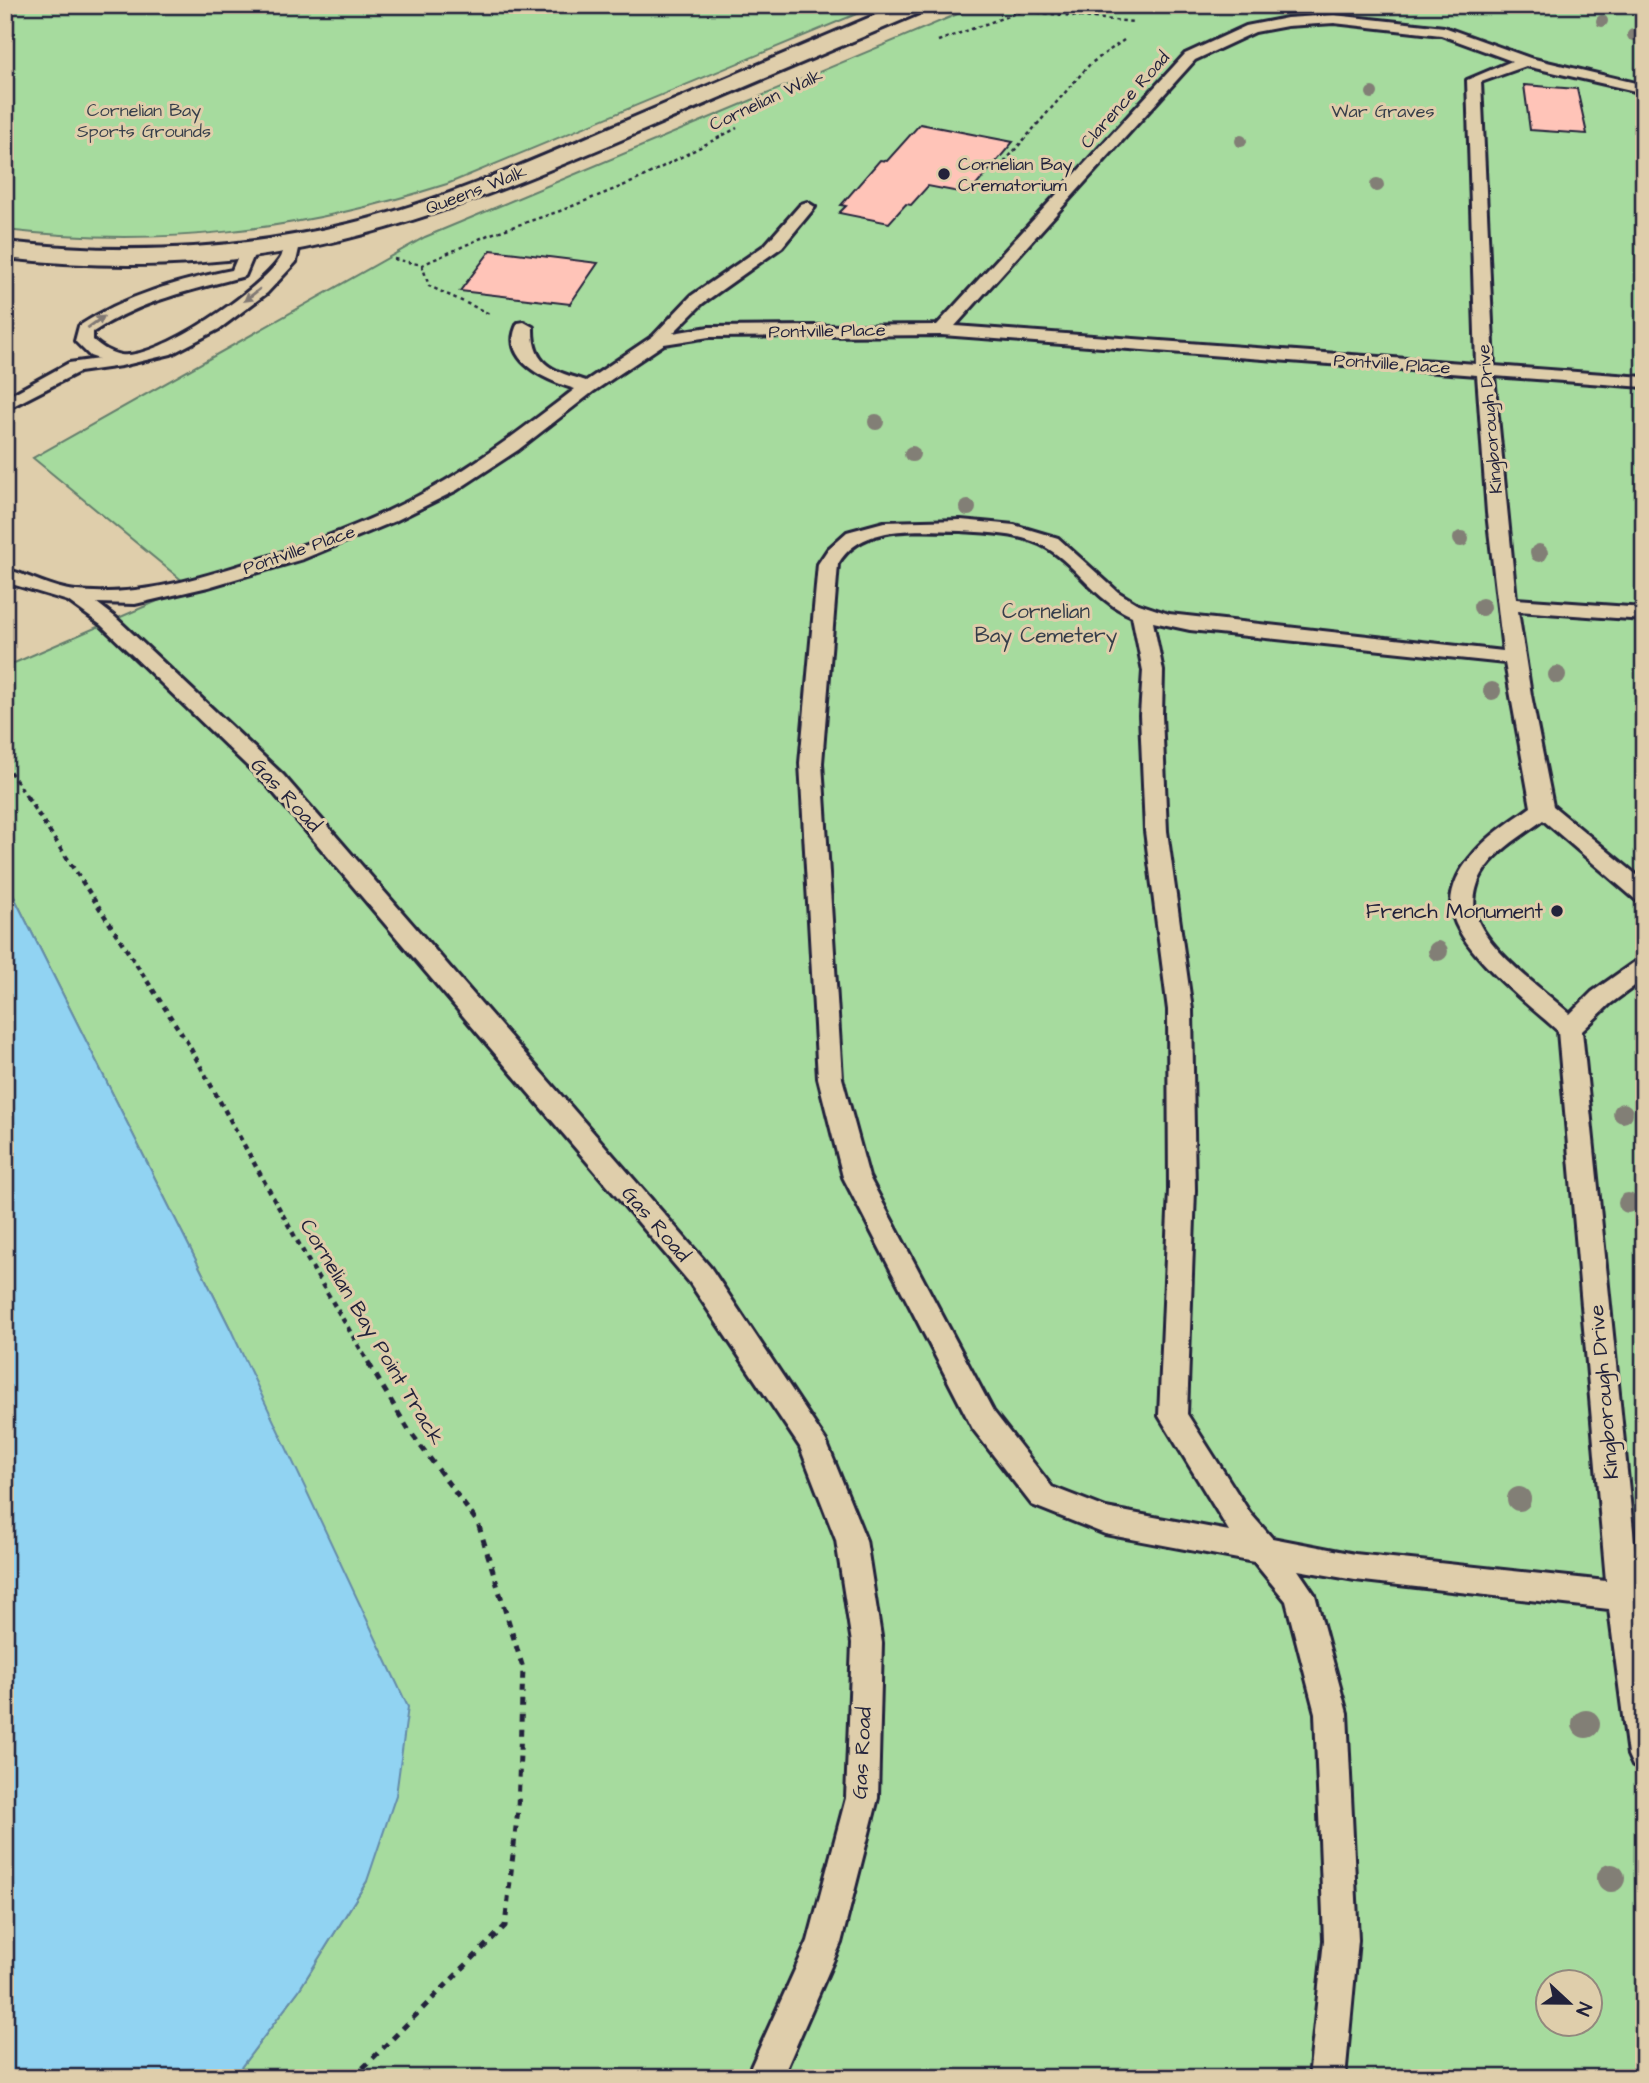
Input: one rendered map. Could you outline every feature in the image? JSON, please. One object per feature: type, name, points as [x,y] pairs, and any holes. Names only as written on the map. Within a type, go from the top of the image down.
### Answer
[{"type":"street","name":"Queens Walk","points":[[5,250],[126,257],[248,250],[292,244],[397,219],[485,188],[918,5]]},
{"type":"lane","name":"Clarence Road","points":[[942,330],[1190,58],[1251,29],[1287,22],[1334,19],[1444,31],[1525,61],[1644,89]]},
{"type":"lane","name":"Kingborough Drive","points":[[1525,61],[1474,80],[1483,370],[1514,658],[1543,809]]},
{"type":"lane","points":[[659,340],[672,320],[702,293],[773,246],[807,207]]},
{"type":"lane","points":[[5,405],[75,367],[121,361],[165,350],[214,325],[261,289],[290,258],[292,244]]},
{"type":"lane","points":[[121,361],[96,352],[84,341],[85,330],[103,316],[139,302],[239,273],[248,250]]},
{"type":"lane","points":[[524,327],[522,345],[529,362],[555,377],[588,387]]},
{"type":"lane","name":"Pontville Place","points":[[75,597],[135,598],[201,583],[296,555],[365,527],[450,486],[512,446],[588,387],[659,340],[709,332],[942,330],[1644,382]]},
{"type":"lane","points":[[1514,658],[1190,624],[1142,615],[1110,596],[1072,558],[1050,541],[1025,533],[956,525],[899,526],[865,531],[839,545],[828,564],[811,763],[830,1078],[856,1177],[983,1420],[1042,1496],[1105,1521],[1355,1567],[1623,1597]]},
{"type":"lane","name":"Gas Road","points":[[5,575],[75,597],[108,621],[275,780],[700,1275],[812,1441],[851,1540],[867,1643],[862,1798],[824,1943],[764,2078]]},
{"type":"lane","points":[[1508,604],[1644,614]]},
{"type":"lane","points":[[1142,615],[1153,671],[1151,715],[1156,831],[1180,1010],[1182,1190],[1173,1416],[1240,1522],[1300,1595],[1331,1713],[1341,1940],[1327,2078]]},
{"type":"lane","points":[[1644,894],[1543,809],[1489,854],[1472,872],[1464,892],[1464,914],[1479,941],[1570,1028],[1601,998],[1644,968]]},
{"type":"lane","name":"Kingborough Drive","points":[[1570,1028],[1623,1597],[1644,1755]]},
{"type":"path","points":[[928,45],[1022,11],[1134,22]]},
{"type":"path","points":[[1000,167],[1090,64],[1124,40]]},
{"type":"path","name":"Cornelian Walk","points":[[422,265],[488,236],[635,181],[739,127]]},
{"type":"path","points":[[340,233],[387,258],[422,265],[429,286],[461,303],[524,327]]},
{"type":"path","name":"Cornelian Bay Point Track","points":[[5,764],[187,1042],[310,1264],[408,1429],[478,1523],[523,1668],[518,1810],[505,1926],[353,2078]]},
{"type":"green space","name":"Cornelian Bay Sports Grounds","points":[[5,5],[878,5],[447,184],[337,214],[283,224],[174,236],[119,237],[5,230]]},
{"type":"green space","name":"Cornelian Bay Cemetery","points":[[979,5],[1644,5],[1644,2078],[233,2078],[299,1990],[367,1881],[231,1330],[5,879],[5,667],[190,587],[33,458],[425,237]]},
{"type":"water","points":[[5,879],[231,1330],[408,1707],[396,1795],[367,1881],[299,1990],[233,2078],[5,2078]]},
{"type":"building","points":[[1524,85],[1577,89],[1587,134],[1530,130]]},
{"type":"building","name":"Cornelian Bay Crematorium","points":[[920,124],[1013,142],[969,194],[928,186],[889,223],[839,213],[846,206],[841,205],[880,160],[887,161]]},
{"type":"building","points":[[491,250],[598,263],[570,304],[460,291]]},
{"type":"place","name":"Cornelian Bay Crematorium","points":[[944,174]]},
{"type":"place","name":"French Monument","points":[[1557,911]]},
{"type":"park label","name":"War Graves","points":[[1383,111]]}]
